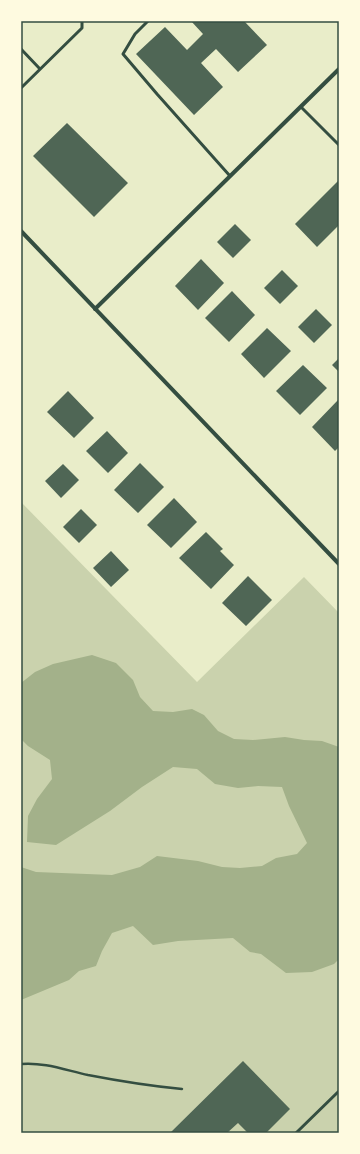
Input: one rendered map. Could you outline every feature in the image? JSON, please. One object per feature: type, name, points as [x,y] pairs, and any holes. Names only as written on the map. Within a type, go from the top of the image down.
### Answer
[{"type":"street","points":[[95,309],[339,69]]},
{"type":"street","points":[[21,232],[339,564]]},
{"type":"lane","points":[[21,88],[82,28],[82,21]]},
{"type":"lane","points":[[148,21],[134,34],[123,54],[230,176]]},
{"type":"lane","points":[[21,49],[40,69]]},
{"type":"lane","points":[[301,107],[339,145]]},
{"type":"lane","points":[[296,1133],[339,1091]]},
{"type":"path","points":[[21,1064],[40,1064],[89,1075],[182,1089]]},
{"type":"shaded area","points":[[21,502],[197,682],[304,577],[339,613],[339,1133],[21,1133]]},
{"type":"shaded area","points":[[92,655],[116,663],[133,680],[140,697],[153,711],[173,712],[192,709],[204,715],[218,731],[234,739],[253,740],[285,737],[322,741],[339,747],[339,959],[334,964],[312,972],[286,973],[261,954],[250,952],[233,938],[178,941],[153,945],[133,926],[112,933],[96,966],[79,971],[69,980],[21,1000],[21,867],[36,872],[112,875],[140,867],[157,856],[198,861],[222,867],[240,868],[262,866],[276,858],[297,854],[307,843],[289,806],[282,787],[258,786],[238,788],[215,784],[197,769],[173,767],[142,787],[110,811],[56,845],[27,842],[28,816],[37,799],[52,779],[50,760],[28,746],[21,739],[21,683],[35,672],[53,664]]},
{"type":"building","points":[[191,21],[244,21],[267,45],[238,72],[216,49],[201,63],[223,87],[194,115],[136,54],[165,27],[187,50],[203,34]]},
{"type":"building","points":[[67,123],[128,183],[94,217],[33,156]]},
{"type":"building","points":[[339,180],[339,225],[317,247],[295,224]]},
{"type":"building","points":[[235,224],[251,240],[233,258],[217,242]]},
{"type":"building","points":[[201,259],[224,283],[198,310],[175,286]]},
{"type":"building","points":[[282,270],[298,286],[280,304],[264,288]]},
{"type":"building","points":[[232,291],[255,315],[229,342],[205,318]]},
{"type":"building","points":[[316,309],[332,325],[314,343],[298,327]]},
{"type":"building","points":[[267,328],[291,351],[264,378],[241,354]]},
{"type":"building","points":[[339,358],[339,372],[332,365]]},
{"type":"building","points":[[303,365],[327,388],[300,415],[276,391]]},
{"type":"building","points":[[68,391],[94,418],[74,438],[47,412]]},
{"type":"building","points":[[338,400],[339,447],[335,451],[312,427]]},
{"type":"building","points":[[107,431],[128,453],[108,473],[86,451]]},
{"type":"building","points":[[140,463],[164,487],[138,513],[114,490]]},
{"type":"building","points":[[63,464],[79,480],[61,498],[45,481]]},
{"type":"building","points":[[174,498],[197,522],[171,548],[147,525]]},
{"type":"building","points":[[81,509],[97,525],[79,543],[63,527]]},
{"type":"building","points":[[206,532],[223,549],[220,551],[234,565],[211,589],[179,558]]},
{"type":"building","points":[[111,551],[129,570],[111,587],[93,568]]},
{"type":"building","points":[[248,576],[272,600],[246,626],[222,603]]},
{"type":"building","points":[[243,1061],[290,1109],[266,1133],[248,1133],[238,1123],[227,1133],[170,1133]]}]
